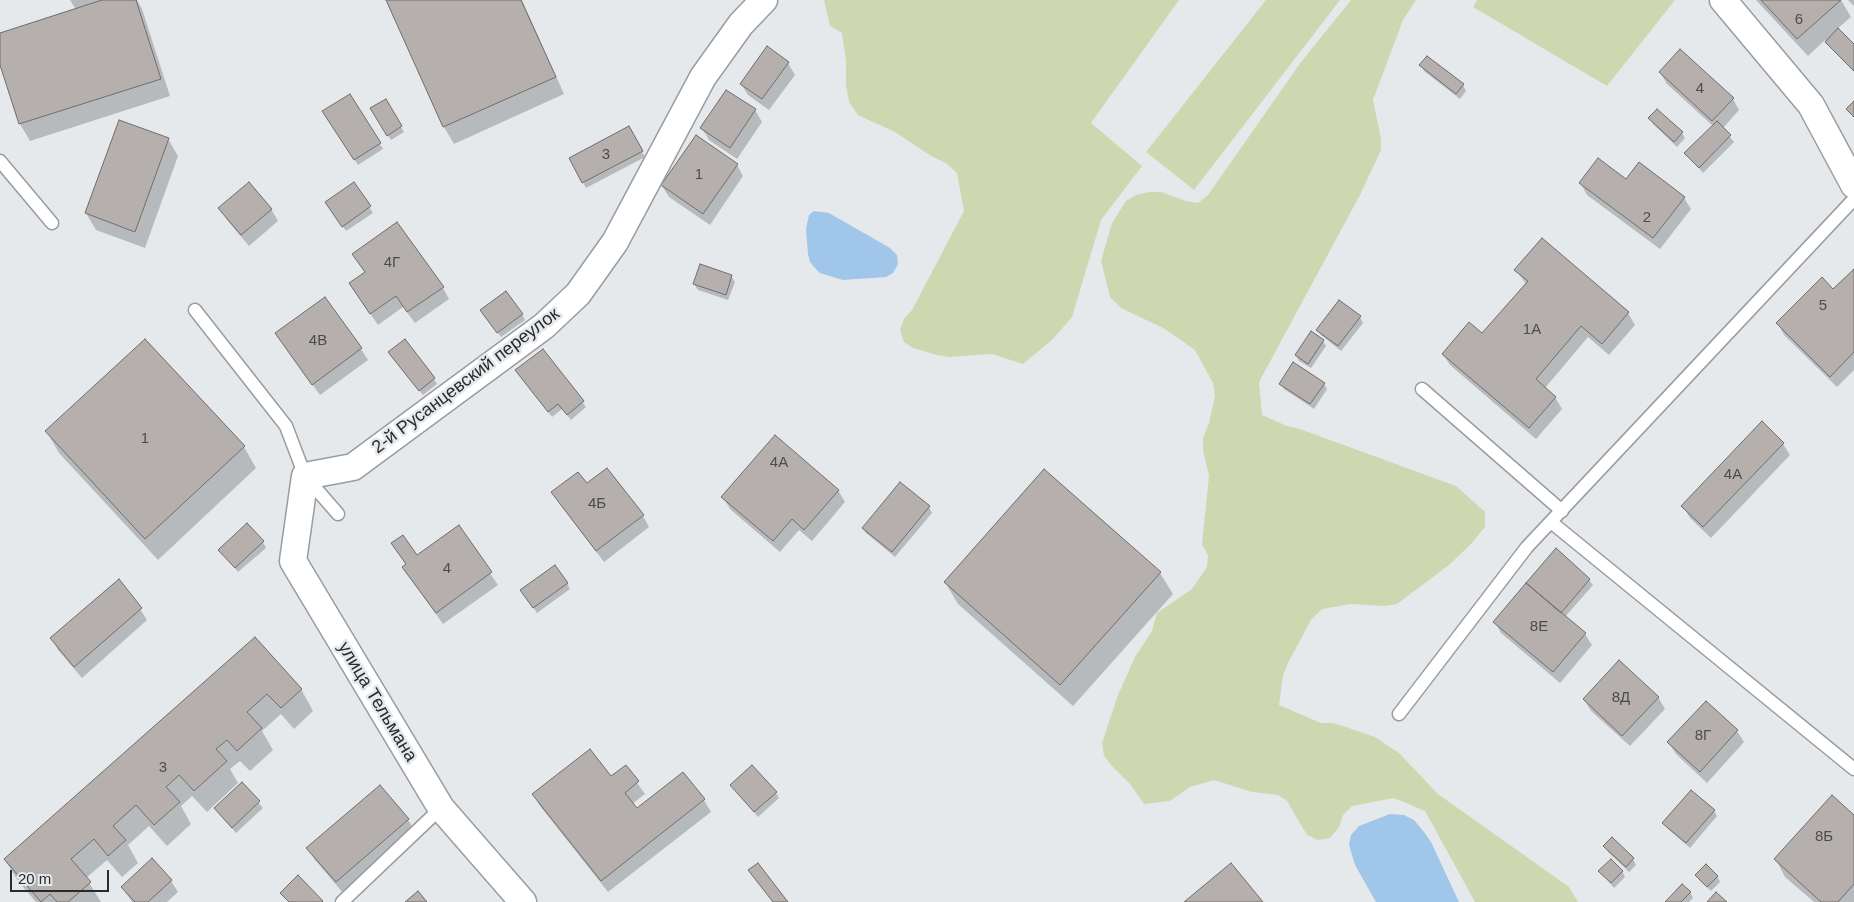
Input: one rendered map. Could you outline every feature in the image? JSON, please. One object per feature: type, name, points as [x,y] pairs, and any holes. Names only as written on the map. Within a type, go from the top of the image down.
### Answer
[{"type":"street","name":"2-й Русанцевский переулок","points":[[305,476],[353,467],[544,326],[578,294],[615,242],[703,77],[741,24],[764,0]]},
{"type":"street","points":[[1722,0],[1811,105],[1854,185]]},
{"type":"street","name":"улица Тельмана","points":[[305,476],[293,561],[441,808],[523,902]]},
{"type":"lane","points":[[0,161],[52,223]]},
{"type":"lane","points":[[1399,714],[1527,547],[1854,199]]},
{"type":"lane","points":[[195,310],[286,426],[305,476],[338,514]]},
{"type":"lane","points":[[1422,389],[1562,511]]},
{"type":"lane","points":[[1551,522],[1854,769]]},
{"type":"lane","points":[[342,902],[441,808]]},
{"type":"green space","points":[[824,0],[1179,0],[1091,123],[1142,166],[1101,220],[1072,317],[1053,339],[1023,364],[992,354],[949,357],[937,355],[913,348],[904,342],[900,330],[904,319],[912,310],[964,211],[957,173],[946,163],[931,156],[895,132],[858,115],[849,102],[842,33],[830,26]]},
{"type":"green space","points":[[1266,0],[1340,0],[1194,190],[1146,152]]},
{"type":"green space","points":[[1351,0],[1416,0],[1403,20],[1373,100],[1381,139],[1381,150],[1360,195],[1259,382],[1262,415],[1287,426],[1300,429],[1456,486],[1485,512],[1485,527],[1449,565],[1397,604],[1385,606],[1351,604],[1322,609],[1311,620],[1288,663],[1283,676],[1279,705],[1321,723],[1333,723],[1375,737],[1399,753],[1438,794],[1569,887],[1578,902],[1475,902],[1425,811],[1394,798],[1352,806],[1343,815],[1339,827],[1330,838],[1318,840],[1307,835],[1287,801],[1278,795],[1252,792],[1214,780],[1190,787],[1170,801],[1144,804],[1130,784],[1104,756],[1102,743],[1118,695],[1135,657],[1152,631],[1157,613],[1192,589],[1207,567],[1208,555],[1202,544],[1209,476],[1203,450],[1203,438],[1209,423],[1215,396],[1213,383],[1195,350],[1165,329],[1121,308],[1110,297],[1101,261],[1112,223],[1126,201],[1136,195],[1161,192],[1186,201],[1198,203],[1208,195],[1301,62]]},
{"type":"green space","points":[[1477,0],[1675,0],[1607,86],[1473,7]]},
{"type":"water","points":[[814,211],[829,213],[890,248],[897,255],[898,264],[893,273],[886,277],[843,280],[820,273],[810,262],[808,254],[806,229],[809,215]]},
{"type":"water","points":[[1390,814],[1404,815],[1414,820],[1424,832],[1431,842],[1459,902],[1376,902],[1355,865],[1349,845],[1351,835],[1359,826]]},
{"type":"building","points":[[102,0],[136,0],[161,79],[19,124],[0,65],[0,33]]},
{"type":"building","points":[[386,0],[521,0],[556,77],[443,127]]},
{"type":"building","points":[[1761,0],[1841,0],[1797,39]]},
{"type":"building","points":[[1838,28],[1854,44],[1854,71],[1825,42]]},
{"type":"building","points":[[767,46],[789,62],[762,99],[740,84]]},
{"type":"building","points":[[1680,49],[1734,98],[1712,121],[1659,72]]},
{"type":"building","points":[[1427,56],[1464,84],[1456,94],[1419,65]]},
{"type":"building","points":[[726,90],[756,109],[730,148],[700,128]]},
{"type":"building","points":[[350,94],[381,143],[354,160],[322,111]]},
{"type":"building","points":[[386,99],[402,126],[387,136],[370,108]]},
{"type":"building","points":[[1854,101],[1854,117],[1846,109]]},
{"type":"building","points":[[1657,109],[1683,132],[1674,142],[1648,118]]},
{"type":"building","points":[[119,120],[169,138],[135,232],[85,213]]},
{"type":"building","points":[[1717,121],[1731,135],[1699,168],[1684,153]]},
{"type":"building","points":[[629,126],[643,151],[582,183],[569,158]]},
{"type":"building","points":[[696,135],[738,164],[703,214],[661,185]]},
{"type":"building","points":[[1598,158],[1626,179],[1639,162],[1685,197],[1653,238],[1579,183]]},
{"type":"building","points":[[249,182],[272,209],[241,235],[218,208]]},
{"type":"building","points":[[354,182],[371,206],[342,227],[325,202]]},
{"type":"building","points":[[397,222],[444,287],[407,312],[396,296],[370,314],[349,283],[365,272],[352,254]]},
{"type":"building","points":[[1542,238],[1629,312],[1602,344],[1581,326],[1536,379],[1556,397],[1529,428],[1442,354],[1469,322],[1482,333],[1528,281],[1514,270]]},
{"type":"building","points":[[700,264],[732,275],[726,295],[693,284]]},
{"type":"building","points":[[1854,269],[1854,352],[1830,377],[1776,323],[1822,277],[1833,289]]},
{"type":"building","points":[[506,291],[523,314],[497,333],[480,310]]},
{"type":"building","points":[[325,297],[362,348],[312,385],[275,333]]},
{"type":"building","points":[[1339,300],[1361,316],[1338,346],[1316,330]]},
{"type":"building","points":[[1311,331],[1324,340],[1308,364],[1295,355]]},
{"type":"building","points":[[145,339],[245,446],[145,539],[45,431]]},
{"type":"building","points":[[405,339],[435,378],[419,391],[388,352]]},
{"type":"building","points":[[543,349],[584,401],[567,415],[558,404],[548,412],[515,370]]},
{"type":"building","points":[[1293,362],[1325,383],[1310,404],[1279,384]]},
{"type":"building","points":[[1762,421],[1784,443],[1703,527],[1681,506]]},
{"type":"building","points":[[775,435],[839,490],[804,530],[792,519],[773,541],[721,497]]},
{"type":"building","points":[[607,468],[644,515],[596,551],[551,492],[578,472],[587,483]]},
{"type":"building","points":[[1044,469],[1161,572],[1060,685],[944,582]]},
{"type":"building","points":[[900,482],[930,506],[892,552],[862,528]]},
{"type":"building","points":[[247,523],[264,541],[235,568],[218,550]]},
{"type":"building","points":[[459,525],[492,572],[436,613],[402,567],[406,564],[391,543],[403,535],[417,555]]},
{"type":"building","points":[[1556,548],[1590,579],[1561,613],[1526,583]]},
{"type":"building","points":[[555,565],[568,583],[533,608],[520,590]]},
{"type":"building","points":[[119,579],[142,608],[74,667],[50,638]]},
{"type":"building","points":[[1526,583],[1586,633],[1553,672],[1493,622]]},
{"type":"building","points":[[255,637],[302,689],[281,708],[267,694],[247,712],[262,728],[237,751],[227,740],[216,749],[227,761],[194,791],[179,775],[166,787],[180,802],[154,825],[136,805],[113,826],[126,840],[108,856],[94,839],[71,859],[91,882],[68,902],[57,902],[50,894],[41,902],[4,859]]},
{"type":"building","points":[[1619,660],[1659,697],[1622,736],[1583,699]]},
{"type":"building","points":[[1706,701],[1738,730],[1700,772],[1667,742]]},
{"type":"building","points":[[590,749],[611,776],[626,765],[639,781],[625,793],[637,808],[683,772],[705,799],[601,881],[532,794]]},
{"type":"building","points":[[752,765],[777,792],[754,812],[730,785]]},
{"type":"building","points":[[242,782],[260,801],[232,828],[214,808]]},
{"type":"building","points":[[380,785],[409,819],[336,882],[306,848]]},
{"type":"building","points":[[1691,790],[1715,810],[1686,843],[1662,823]]},
{"type":"building","points":[[1832,795],[1854,815],[1854,884],[1838,902],[1821,902],[1774,859]]},
{"type":"building","points":[[1612,837],[1634,858],[1626,867],[1603,846]]},
{"type":"building","points":[[152,858],[172,880],[148,902],[135,902],[121,887]]},
{"type":"building","points":[[1611,859],[1623,871],[1611,883],[1598,871]]},
{"type":"building","points":[[758,863],[788,902],[773,902],[748,870]]},
{"type":"building","points":[[1231,863],[1263,902],[1184,902]]},
{"type":"building","points":[[1706,864],[1718,876],[1707,887],[1695,875]]},
{"type":"building","points":[[298,875],[322,902],[289,902],[280,893]]},
{"type":"building","points":[[1682,884],[1691,892],[1681,902],[1665,902]]},
{"type":"building","points":[[418,891],[427,902],[405,902]]},
{"type":"building","points":[[1716,892],[1727,902],[1707,902]]}]
